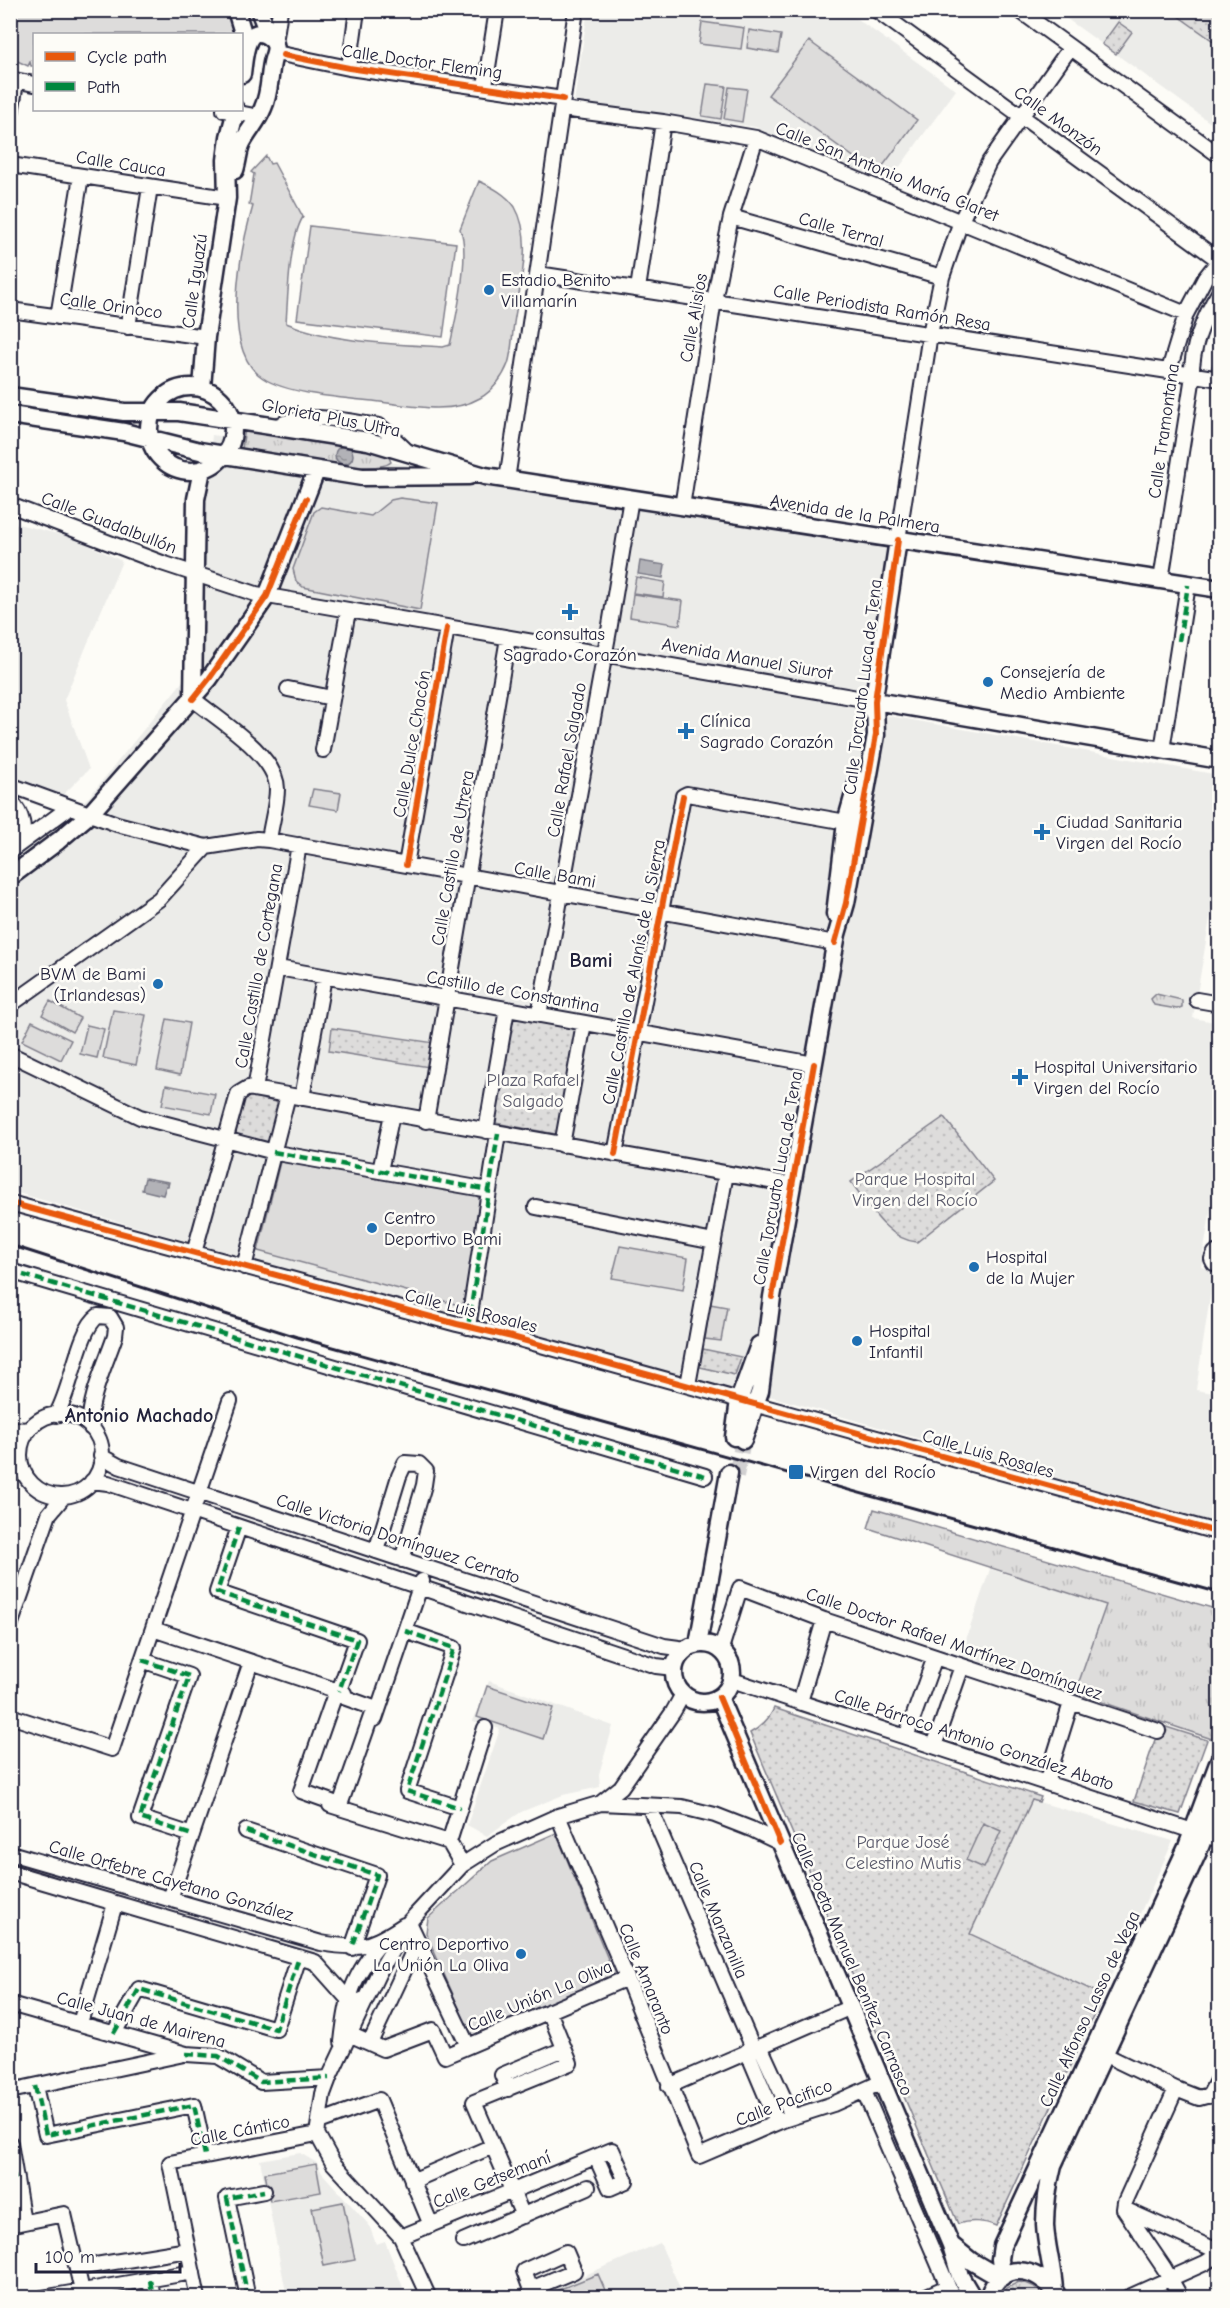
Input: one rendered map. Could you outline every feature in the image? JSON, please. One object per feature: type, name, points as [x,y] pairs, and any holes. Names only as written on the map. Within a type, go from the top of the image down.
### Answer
[{"type":"main road","points":[[236,10],[241,33]]},
{"type":"main road","points":[[259,10],[274,49]]},
{"type":"main road","points":[[245,48],[257,35],[274,49]]},
{"type":"main road","points":[[243,40],[245,48],[243,65]]},
{"type":"main road","points":[[245,48],[255,61],[265,63],[274,49]]},
{"type":"main road","name":"Calle Iguazú","points":[[197,383],[227,195],[241,144],[259,117],[268,91],[274,49]]},
{"type":"main road","name":"Calle Iguazú","points":[[227,195],[226,160],[232,111]]},
{"type":"main road","points":[[176,469],[202,470],[216,464],[231,444],[232,419],[221,399],[197,383],[167,394],[158,402],[148,425],[153,449],[160,459],[176,469],[196,499]]},
{"type":"main road","name":"Glorieta Plus Ultra","points":[[10,396],[124,412],[178,412],[368,441],[485,476]]},
{"type":"main road","points":[[10,415],[149,437],[200,451],[362,477],[485,476]]},
{"type":"main road","points":[[193,699],[196,499],[202,470]]},
{"type":"main road","points":[[10,877],[27,866],[90,814],[209,679],[267,596],[316,471]]},
{"type":"main road","name":"Avenida de la Palmera","points":[[485,476],[1220,590]]},
{"type":"main road","name":"Calle Torcuato Luca de Tena","points":[[836,939],[835,903],[846,822],[860,775],[875,701],[898,540]]},
{"type":"main road","name":"Calle Torcuato Luca de Tena","points":[[739,1438],[757,1351],[772,1298],[836,939],[846,903],[876,735],[875,701]]},
{"type":"main road","name":"Avenida Manuel Siurot","points":[[875,701],[1220,760]]},
{"type":"main road","points":[[703,1646],[733,1474]]},
{"type":"main road","points":[[703,1646],[731,1663],[732,1680],[720,1697],[712,1701],[697,1702],[683,1694],[674,1678],[674,1668],[676,1660],[703,1646]]},
{"type":"main road","name":"Calle Poeta Manuel Benítez Carrasco","points":[[720,1697],[882,2082],[957,2250],[952,2286],[973,2298]]},
{"type":"main road","name":"Calle Alfonso Lasso de Vega","points":[[1205,1836],[1220,1758]]},
{"type":"main road","name":"Calle Alfonso Lasso de Vega","points":[[1001,2278],[1002,2246],[1205,1836],[1220,1795]]},
{"type":"main road","name":"Calle Alfonso Lasso de Vega","points":[[1056,2294],[1045,2227],[1050,2180],[1053,2165],[1099,2052]]},
{"type":"main road","points":[[957,2250],[979,2261],[995,2256],[1002,2246]]},
{"type":"main road","points":[[957,2250],[1001,2278]]},
{"type":"main road","points":[[988,2298],[991,2288],[1001,2278],[1016,2271],[1028,2271],[1042,2278],[1056,2294]]},
{"type":"street","points":[[274,49],[280,10]]},
{"type":"street","points":[[349,68],[357,10]]},
{"type":"street","points":[[485,87],[497,10]]},
{"type":"street","points":[[507,480],[576,10]]},
{"type":"street","name":"Calle Monzón","points":[[876,10],[1219,260]]},
{"type":"street","points":[[1018,10],[1220,156]]},
{"type":"street","name":"Calle Torcuato Luca de Tena","points":[[898,540],[930,334],[942,277],[961,221],[989,162],[1070,48]]},
{"type":"street","name":"Calle Doctor Fleming","points":[[274,49],[349,68],[485,87],[563,104]]},
{"type":"street","points":[[10,120],[13,81],[33,84]]},
{"type":"street","name":"Calle San Antonio María Claret","points":[[563,104],[756,138],[1186,314]]},
{"type":"street","points":[[236,111],[259,117]]},
{"type":"street","points":[[638,289],[663,122]]},
{"type":"street","name":"Calle Alisios","points":[[682,507],[714,300],[731,217],[756,138]]},
{"type":"street","name":"Calle Cauca","points":[[10,165],[150,188],[227,195]]},
{"type":"street","points":[[58,317],[81,176]]},
{"type":"street","points":[[128,327],[150,188]]},
{"type":"street","name":"Calle Terral","points":[[731,217],[942,277]]},
{"type":"street","name":"Calle Tramontana","points":[[1169,370],[1186,314],[1205,278],[1219,260]]},
{"type":"street","name":"Calle Periodista Ramón Resa","points":[[538,274],[1220,379]]},
{"type":"street","name":"Calle Tramontana","points":[[1161,580],[1191,364],[1200,333],[1220,291]]},
{"type":"street","name":"Calle Orinoco","points":[[10,310],[206,337]]},
{"type":"street","name":"Calle Rafael Salgado","points":[[539,1015],[631,498]]},
{"type":"street","name":"Calle Guadalbullón","points":[[10,505],[195,575],[267,596]]},
{"type":"street","points":[[1162,750],[1188,585]]},
{"type":"street","name":"Avenida Manuel Siurot","points":[[267,596],[875,701]]},
{"type":"street","points":[[323,750],[348,611]]},
{"type":"street","name":"Calle Dulce Chacón","points":[[406,865],[447,628]]},
{"type":"street","name":"Calle Castillo de Utrera","points":[[426,1120],[508,638]]},
{"type":"street","points":[[288,689],[332,698]]},
{"type":"street","points":[[193,699],[258,752],[271,766],[277,788],[269,840]]},
{"type":"street","points":[[10,785],[117,824],[206,847],[159,899],[10,1005]]},
{"type":"street","name":"Calle Castillo de Alanís de la Sierra","points":[[615,1154],[683,796],[687,794],[846,822]]},
{"type":"street","points":[[10,800],[21,814],[23,823],[21,841],[14,849]]},
{"type":"street","points":[[14,849],[70,807]]},
{"type":"street","name":"Calle Bami","points":[[206,847],[257,839],[269,840],[561,895],[836,939]]},
{"type":"street","name":"Calle Castillo de Cortegana","points":[[194,1253],[238,1094],[248,1088],[255,1089],[299,845]]},
{"type":"street","points":[[10,882],[27,866]]},
{"type":"street","name":"Castillo de Constantina","points":[[278,968],[814,1064]]},
{"type":"street","points":[[302,1098],[324,977]]},
{"type":"street","points":[[1197,1000],[1220,1004]]},
{"type":"street","points":[[468,1327],[489,1190],[492,1132],[507,1009]]},
{"type":"street","points":[[562,1145],[584,1023]]},
{"type":"street","points":[[10,1054],[140,1117],[273,1152],[489,1190]]},
{"type":"street","points":[[255,1089],[792,1185]]},
{"type":"street","points":[[244,1267],[288,1095]]},
{"type":"street","points":[[380,1171],[392,1114]]},
{"type":"street","points":[[688,1385],[726,1173]]},
{"type":"street","name":"Calle Luis Rosales","points":[[10,1203],[688,1385],[1220,1533]]},
{"type":"street","points":[[536,1207],[714,1242]]},
{"type":"street","points":[[1220,1252],[1213,1254],[1212,1259],[1214,1263],[1220,1264]]},
{"type":"street","points":[[10,1271],[705,1476]]},
{"type":"street","points":[[39,1490],[51,1495],[64,1496],[85,1488],[99,1469],[101,1456],[97,1437],[89,1420],[91,1407],[115,1336],[116,1327],[110,1317],[98,1316],[88,1326],[65,1400],[56,1415]]},
{"type":"street","points":[[10,1716],[112,1749],[230,1401]]},
{"type":"street","points":[[49,1514],[47,1502],[26,1477],[15,1455],[29,1430],[41,1420],[56,1415],[75,1417],[91,1428]]},
{"type":"street","points":[[10,1430],[29,1430]]},
{"type":"street","name":"Calle Victoria Domínguez Cerrato","points":[[101,1456],[119,1466],[199,1493],[664,1646],[703,1646]]},
{"type":"street","points":[[376,1551],[405,1463],[419,1464],[426,1471],[424,1485],[402,1560]]},
{"type":"street","points":[[92,1480],[108,1483],[656,1666],[674,1668]]},
{"type":"street","points":[[10,1626],[49,1514],[64,1496]]},
{"type":"street","points":[[239,1527],[217,1592],[357,1640],[295,1793],[449,1842],[462,1865]]},
{"type":"street","points":[[377,1706],[334,1694],[301,1791],[340,1805],[377,1706],[405,1631],[426,1568]]},
{"type":"street","name":"Calle Doctor Rafael Martínez Domínguez","points":[[703,1646],[740,1588],[824,1620],[1158,1731]]},
{"type":"street","points":[[800,1702],[824,1620]]},
{"type":"street","points":[[153,1629],[336,1690],[377,1706]]},
{"type":"street","points":[[405,1631],[454,1648],[407,1791],[460,1808]]},
{"type":"street","points":[[906,1737],[935,1657]]},
{"type":"street","points":[[142,1660],[189,1676],[140,1818],[192,1835]]},
{"type":"street","points":[[167,1919],[192,1835],[251,1662]]},
{"type":"street","points":[[934,1746],[962,1666]]},
{"type":"street","name":"Calle Párroco Antonio González Abato","points":[[732,1680],[1205,1836]]},
{"type":"street","points":[[601,1803],[621,1787],[674,1713],[683,1694]]},
{"type":"street","points":[[1046,1783],[1071,1703]]},
{"type":"street","points":[[344,1810],[377,1706]]},
{"type":"street","points":[[449,1842],[485,1728]]},
{"type":"street","points":[[429,2298],[401,2237],[333,2163],[318,2128],[323,2094],[329,2078],[379,1972],[409,1922],[462,1865],[495,1844],[558,1816],[601,1803],[682,1807],[715,1815],[780,1843]]},
{"type":"street","name":"Calle Manzanilla","points":[[649,1806],[754,2048],[792,2116]]},
{"type":"street","name":"Calle Amaranto","points":[[558,1816],[699,2156]]},
{"type":"street","points":[[246,1831],[377,1875],[350,1948]]},
{"type":"street","name":"Calle Orfebre Cayetano González","points":[[10,1853],[321,1943],[350,1948]]},
{"type":"street","name":"Calle Orfebre Cayetano González","points":[[10,1872],[315,1962],[348,1999]]},
{"type":"street","points":[[150,1915],[151,1894]]},
{"type":"street","points":[[80,2023],[115,1904]]},
{"type":"street","points":[[350,1948],[364,1947],[387,1937],[409,1922]]},
{"type":"street","points":[[409,1922],[468,2046]]},
{"type":"street","points":[[341,2052],[348,1999],[354,1980],[368,1958],[387,1937]]},
{"type":"street","points":[[349,2034],[370,2043],[418,1941]]},
{"type":"street","points":[[350,1948],[368,1958],[379,1972]]},
{"type":"street","points":[[114,2033],[139,1989],[276,2029],[299,1957]]},
{"type":"street","name":"Calle Unión La Oliva","points":[[370,2043],[383,2049],[433,2030],[446,2056],[627,1978]]},
{"type":"street","points":[[348,1999],[357,2002],[367,1998]]},
{"type":"street","name":"Calle Juan de Mairena","points":[[10,2004],[186,2054],[218,2056],[261,2082],[329,2078]]},
{"type":"street","points":[[669,2086],[850,2007]]},
{"type":"street","points":[[523,2216],[474,2102],[570,2063],[549,2012]]},
{"type":"street","name":"Calle Manzanilla","points":[[754,2048],[777,2122]]},
{"type":"street","points":[[1099,2052],[1199,2098],[1214,2094],[1220,2075]]},
{"type":"street","points":[[10,2091],[186,2054]]},
{"type":"street","name":"Calle Pacifico","points":[[699,2156],[777,2122],[833,2104],[882,2082]]},
{"type":"street","points":[[35,2086],[46,2135],[194,2105],[205,2155]]},
{"type":"street","points":[[1176,2089],[1125,2202],[1124,2209],[1171,2279],[1181,2298]]},
{"type":"street","points":[[864,2091],[952,2286]]},
{"type":"street","name":"Calle Cántico","points":[[188,2250],[170,2163],[318,2128],[378,2100],[412,2181]]},
{"type":"street","points":[[10,2143],[17,2223],[64,2214],[82,2291]]},
{"type":"street","points":[[430,2224],[412,2181],[494,2146]]},
{"type":"street","name":"Calle Getsemaní","points":[[401,2237],[596,2157]]},
{"type":"street","points":[[463,2241],[588,2187]]},
{"type":"street","points":[[248,2298],[227,2198],[264,2191]]},
{"type":"street","points":[[1124,2209],[1220,2253],[1206,2263],[1127,2298]]},
{"type":"street","points":[[77,2268],[188,2250],[198,2298]]},
{"type":"street","points":[[922,2298],[952,2286],[982,2268]]},
{"type":"street","points":[[42,2298],[193,2272]]},
{"type":"street","points":[[150,2280],[153,2298]]},
{"type":"shaded area","points":[[588,10],[846,11],[956,90],[888,183],[755,127],[574,102]]},
{"type":"shaded area","points":[[1056,11],[1219,11],[1219,129],[1116,54]]},
{"type":"shaded area","points":[[212,435],[898,540],[749,1402],[11,1191],[11,859],[89,797],[183,681]]},
{"type":"shaded area","points":[[10,522],[74,538],[122,561],[64,700],[89,769],[63,795],[11,776]]},
{"type":"shaded area","name":"Hospital Universitario Virgen del Rocío","points":[[884,715],[1219,775],[1219,865],[1193,1018],[1219,1023],[1219,1161],[1201,1267],[1214,1270],[1196,1390],[1219,1394],[1219,1524],[766,1395]]},
{"type":"shaded area","points":[[990,1569],[1106,1605],[1075,1693],[961,1654]]},
{"type":"shaded area","points":[[489,1681],[613,1726],[599,1774],[600,1787],[563,1795],[521,1812],[487,1836],[467,1825],[500,1729],[473,1721]]},
{"type":"shaded area","points":[[1032,1800],[1173,1841],[1103,1995],[970,1934]]},
{"type":"shaded area","points":[[300,2153],[317,2163],[322,2173],[369,2225],[376,2244],[385,2241],[404,2290],[413,2288],[417,2297],[287,2297],[260,2160]]},
{"type":"shaded area","points":[[660,2243],[684,2297],[548,2298],[545,2292]]},
{"type":"green space","points":[[11,11],[232,11],[240,33],[33,33],[33,66],[30,62],[28,66],[11,58]]},
{"type":"green space","points":[[1171,11],[1219,11],[1219,45]]},
{"type":"green space","points":[[702,22],[744,28],[741,49],[699,44]]},
{"type":"green space","points":[[1118,22],[1132,32],[1116,54],[1102,44]]},
{"type":"green space","points":[[749,30],[781,35],[778,53],[747,48]]},
{"type":"green space","points":[[809,41],[917,120],[877,174],[768,95]]},
{"type":"green space","points":[[707,84],[726,86],[721,119],[702,116]]},
{"type":"green space","points":[[729,87],[747,89],[742,122],[724,119]]},
{"type":"green space","name":"Estadio Benito Villamarín","points":[[266,156],[270,164],[274,163],[303,217],[298,227],[292,253],[286,323],[304,330],[343,339],[403,345],[443,347],[450,345],[463,269],[464,253],[460,229],[479,181],[498,191],[511,202],[521,220],[524,234],[522,280],[509,359],[500,379],[489,392],[480,398],[455,407],[414,407],[300,392],[263,378],[249,364],[241,345],[237,322],[239,271],[253,206],[249,205],[254,174],[251,172]]},
{"type":"green space","name":"Estadio Benito Villamarín","points":[[310,226],[456,243],[443,337],[297,319]]},
{"type":"green space","points":[[1219,316],[1219,345],[1214,344],[1211,329]]},
{"type":"green space","points":[[1219,345],[1219,372],[1211,370]]},
{"type":"green space","points":[[245,428],[364,447],[388,455],[391,462],[381,466],[344,466],[242,449]]},
{"type":"green space","points":[[400,498],[438,503],[420,610],[303,587],[296,581],[293,569],[314,512],[321,507],[371,516],[391,500]]},
{"type":"green space","points":[[636,577],[665,582],[663,597],[633,593]]},
{"type":"green space","points":[[633,594],[683,601],[680,625],[630,617]]},
{"type":"green space","points":[[313,789],[341,793],[338,810],[309,805]]},
{"type":"green space","points":[[1156,994],[1182,1000],[1182,1007],[1177,1009],[1154,1005],[1151,999]]},
{"type":"green space","points":[[50,1001],[80,1018],[72,1032],[42,1015]]},
{"type":"green space","points":[[113,1010],[146,1015],[136,1065],[103,1058]]},
{"type":"green space","name":"Plaza Rafael Salgado","points":[[510,1013],[582,1026],[561,1135],[490,1122]]},
{"type":"green space","points":[[167,1019],[189,1023],[180,1075],[157,1070]]},
{"type":"green space","points":[[32,1021],[71,1040],[61,1060],[22,1041]]},
{"type":"green space","points":[[87,1025],[104,1029],[97,1058],[80,1054]]},
{"type":"green space","points":[[332,1028],[435,1043],[429,1067],[329,1051]]},
{"type":"green space","points":[[166,1085],[215,1094],[211,1114],[162,1105]]},
{"type":"green space","points":[[245,1095],[280,1103],[270,1144],[235,1136]]},
{"type":"green space","name":"Parque Hospital Virgen del Rocío","points":[[944,1117],[994,1181],[917,1242],[906,1240],[896,1235],[879,1220],[851,1182]]},
{"type":"green space","name":"Centro Deportivo Bami","points":[[281,1158],[474,1192],[484,1205],[466,1307],[258,1251]]},
{"type":"green space","points":[[620,1246],[688,1258],[683,1290],[612,1278]]},
{"type":"green space","points":[[710,1304],[727,1307],[721,1341],[705,1339]]},
{"type":"green space","points":[[703,1349],[741,1357],[735,1375],[700,1367]]},
{"type":"green space","points":[[874,1509],[1219,1610],[1219,1716],[1212,1739],[1075,1693],[1106,1605],[868,1528]]},
{"type":"green space","points":[[487,1686],[553,1708],[543,1739],[477,1717]]},
{"type":"green space","name":"Parque José Celestino Mutis","points":[[774,1708],[1041,1797],[1039,1802],[1032,1800],[970,1934],[1103,1995],[996,2226],[977,2222],[958,2224],[750,1733],[764,1722]]},
{"type":"green space","points":[[1160,1725],[1207,1740],[1180,1814],[1134,1801]]},
{"type":"green space","points":[[983,1823],[1001,1831],[984,1868],[966,1860]]},
{"type":"green space","name":"Centro Deportivo La Unión La Oliva","points":[[556,1833],[615,1976],[473,2040],[426,1933],[428,1918],[492,1861]]},
{"type":"green space","points":[[316,2164],[321,2192],[270,2201],[265,2173]]},
{"type":"green space","points":[[343,2202],[355,2260],[324,2266],[312,2208]]},
{"type":"green space","points":[[598,2274],[608,2297],[555,2297],[553,2292]]},
{"type":"green space","points":[[1019,2282],[1033,2286],[1043,2297],[1001,2297],[1006,2288]]},
{"type":"water","points":[[340,446],[348,446],[353,451],[351,462],[340,464],[335,459],[335,451]]},
{"type":"water","points":[[640,561],[665,565],[663,578],[638,574]]},
{"type":"water","points":[[145,1178],[169,1182],[163,1195],[142,1190]]},
{"type":"tunnel","points":[[736,1476],[743,1440]]},
{"type":"railway","points":[[10,1245],[297,1337],[1220,1593]]},
{"type":"marked path","points":[[1179,641],[1188,585]]},
{"type":"marked path","points":[[468,1327],[498,1133]]},
{"type":"marked path","points":[[273,1152],[489,1190]]},
{"type":"marked path","points":[[10,1271],[705,1476]]},
{"type":"marked path","points":[[239,1527],[217,1592],[357,1640],[339,1691]]},
{"type":"marked path","points":[[405,1631],[454,1648],[407,1791],[460,1808]]},
{"type":"marked path","points":[[142,1660],[189,1676],[140,1818],[192,1835]]},
{"type":"marked path","points":[[246,1831],[377,1875],[352,1948]]},
{"type":"marked path","points":[[114,2033],[139,1989],[276,2029],[299,1957]]},
{"type":"marked path","points":[[186,2054],[218,2056],[261,2082],[329,2078]]},
{"type":"marked path","points":[[35,2086],[46,2135],[194,2105],[205,2155]]},
{"type":"marked path","points":[[10,2178],[16,2177]]},
{"type":"marked path","points":[[248,2298],[227,2198],[264,2191]]},
{"type":"marked path","points":[[150,2280],[153,2298]]},
{"type":"cycle path","points":[[283,55],[349,68],[563,99]]},
{"type":"cycle path","points":[[193,699],[267,596],[306,499]]},
{"type":"cycle path","points":[[835,943],[846,903],[876,735],[875,701],[898,540]]},
{"type":"cycle path","points":[[406,865],[447,628]]},
{"type":"cycle path","points":[[615,1154],[683,796]]},
{"type":"cycle path","points":[[772,1297],[814,1064]]},
{"type":"cycle path","points":[[10,1203],[512,1337],[1220,1533]]},
{"type":"cycle path","points":[[719,1697],[780,1843]]},
{"type":"place","name":"Estadio Benito Villamarín","points":[[489,290]]},
{"type":"place","name":"consultas Sagrado Corazón","points":[[570,612]]},
{"type":"place","name":"Consejería de Medio Ambiente","points":[[988,682]]},
{"type":"place","name":"Clínica Sagrado Corazón","points":[[686,731]]},
{"type":"place","name":"Ciudad Sanitaria Virgen del Rocío","points":[[1042,832]]},
{"type":"place","name":"BVM de Bami (Irlandesas)","points":[[158,984]]},
{"type":"place","name":"Hospital Universitario Virgen del Rocío","points":[[1020,1077]]},
{"type":"place","name":"Centro Deportivo Bami","points":[[372,1228]]},
{"type":"place","name":"Hospital de la Mujer","points":[[974,1267]]},
{"type":"place","name":"Hospital Infantil","points":[[857,1341]]},
{"type":"place","name":"Virgen del Rocío","points":[[796,1472]]},
{"type":"place","name":"Centro Deportivo La Unión La Oliva","points":[[521,1954]]},
{"type":"district","name":"Bami","points":[[591,960]]},
{"type":"district","name":"Antonio Machado","points":[[139,1415]]}]
